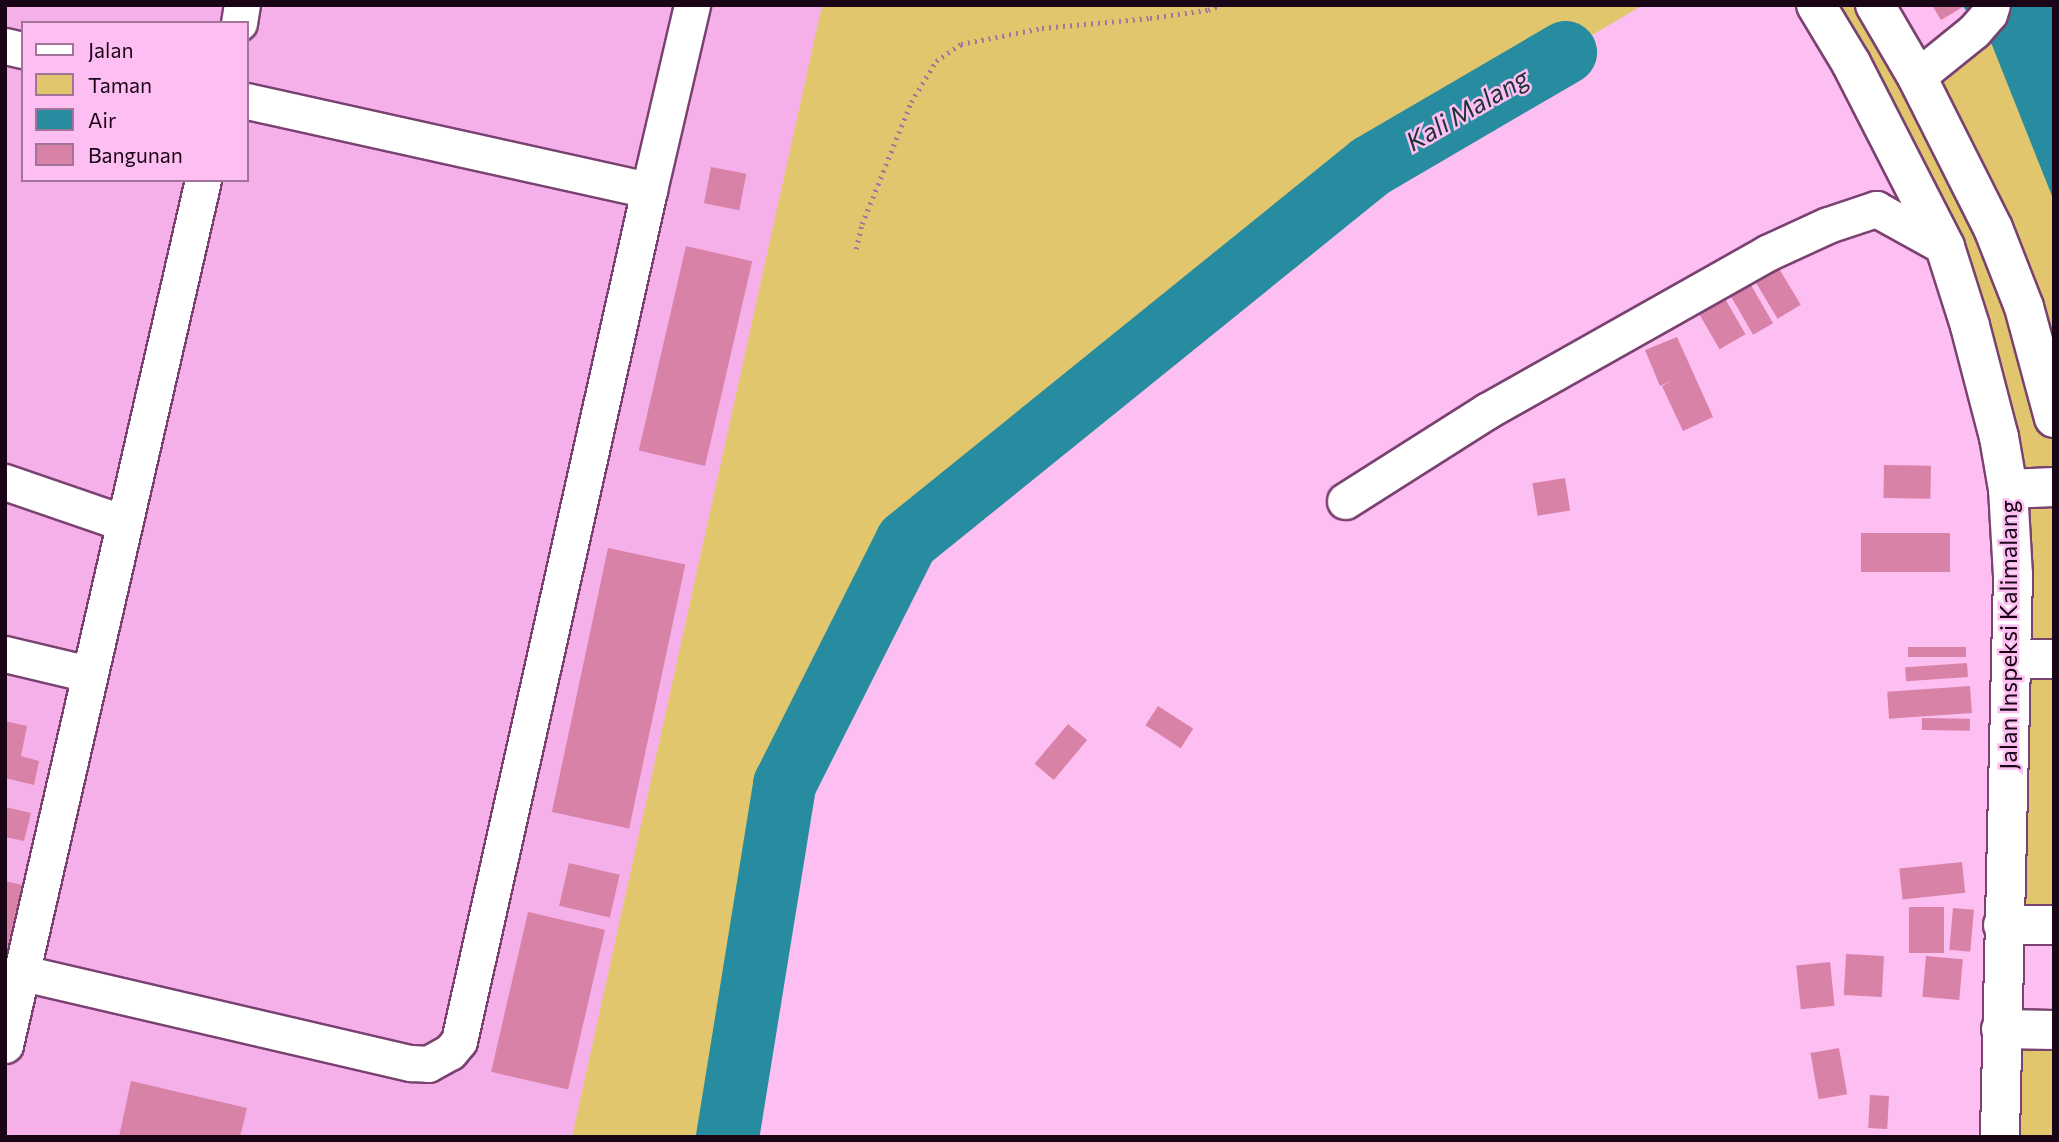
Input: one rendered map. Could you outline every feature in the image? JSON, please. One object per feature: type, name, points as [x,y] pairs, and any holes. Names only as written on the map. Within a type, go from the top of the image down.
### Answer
[{"type":"main road","name":"Jalan Inspeksi Kalimalang","points":[[1816,5],[1851,64],[1945,247],[1977,350],[1999,437],[2008,489],[2013,575],[2012,659],[2003,925],[2000,1137]]},
{"type":"main road","points":[[1875,5],[1917,77],[1993,228],[2024,307],[2054,418]]},
{"type":"main road","points":[[2008,489],[2054,487]]},
{"type":"main road","points":[[2012,659],[2054,659]]},
{"type":"main road","points":[[2003,925],[2054,925]]},
{"type":"main road","points":[[2001,1029],[2054,1030]]},
{"type":"street","points":[[23,973],[411,1063],[428,1064],[450,1052],[459,1041],[692,5]]},
{"type":"street","points":[[1917,77],[1973,31],[1989,14],[1992,5]]},
{"type":"street","points":[[248,102],[649,190]]},
{"type":"street","points":[[5,1045],[203,182]]},
{"type":"street","points":[[1345,501],[1487,411],[1767,253],[1828,225],[1876,209],[1945,247]]},
{"type":"street","points":[[5,482],[124,523]]},
{"type":"street","points":[[5,654],[89,674]]},
{"type":"path","points":[[856,248],[862,224],[911,102],[936,61],[961,44],[1042,28],[1150,18],[1209,10],[1220,5]]},
{"type":"shaded area","points":[[5,5],[822,5],[572,1137],[5,1137]]},
{"type":"green space","points":[[822,5],[1643,5],[1370,166],[906,541],[784,784],[729,1123],[739,1137],[572,1137]]},
{"type":"green space","points":[[1812,5],[1875,5],[1917,77],[1984,20],[2054,198],[2054,925],[2003,925],[2013,575],[1945,247]]},
{"type":"green space","points":[[2001,1029],[2054,1030],[2052,1137],[1999,1137]]},
{"type":"water","points":[[1962,5],[2054,5],[2054,201],[1992,45]]},
{"type":"building","points":[[1932,5],[1966,5],[1941,20]]},
{"type":"building","points":[[711,167],[746,174],[739,210],[704,203]]},
{"type":"building","points":[[686,246],[752,261],[705,466],[639,451]]},
{"type":"building","points":[[1775,262],[1801,305],[1778,319],[1752,276]]},
{"type":"building","points":[[1744,273],[1773,323],[1753,335],[1724,284]]},
{"type":"building","points":[[1720,290],[1746,334],[1720,349],[1694,305]]},
{"type":"building","points":[[1677,337],[1713,417],[1683,431],[1662,386],[1675,379],[1660,386],[1645,350]]},
{"type":"building","points":[[1884,465],[1931,466],[1930,499],[1883,498]]},
{"type":"building","points":[[1565,478],[1570,511],[1538,516],[1532,483]]},
{"type":"building","points":[[1861,533],[1950,533],[1950,572],[1861,572]]},
{"type":"building","points":[[608,548],[685,564],[629,829],[552,812]]},
{"type":"building","points":[[1908,647],[1966,647],[1966,657],[1908,657]]},
{"type":"building","points":[[1967,663],[1968,677],[1906,681],[1905,667]]},
{"type":"building","points":[[1970,686],[1972,713],[1889,719],[1887,692]]},
{"type":"building","points":[[1158,706],[1193,729],[1181,748],[1145,725]]},
{"type":"building","points":[[1922,718],[1970,719],[1970,731],[1922,730]]},
{"type":"building","points":[[5,721],[27,726],[21,756],[39,761],[34,785],[5,778]]},
{"type":"building","points":[[1068,724],[1087,740],[1054,780],[1035,764]]},
{"type":"building","points":[[5,807],[31,813],[24,841],[5,837]]},
{"type":"building","points":[[1962,862],[1965,893],[1903,899],[1899,869]]},
{"type":"building","points":[[569,863],[620,875],[610,918],[559,906]]},
{"type":"building","points":[[5,881],[22,885],[6,953],[5,953]]},
{"type":"building","points":[[1909,907],[1944,907],[1944,953],[1909,953]]},
{"type":"building","points":[[1953,908],[1974,910],[1970,952],[1949,950]]},
{"type":"building","points":[[528,912],[605,930],[568,1090],[491,1072]]},
{"type":"building","points":[[1846,954],[1884,956],[1882,997],[1844,995]]},
{"type":"building","points":[[1926,956],[1963,959],[1959,1000],[1922,997]]},
{"type":"building","points":[[1830,962],[1835,1006],[1801,1009],[1796,966]]},
{"type":"building","points":[[1839,1048],[1847,1094],[1819,1099],[1810,1053]]},
{"type":"building","points":[[131,1081],[247,1108],[240,1137],[119,1137]]},
{"type":"building","points":[[1870,1095],[1889,1096],[1887,1129],[1868,1128]]},
{"type":"waterway","name":"Kali Malang","points":[[727,1137],[784,784],[906,541],[1370,166],[1565,52]]}]
